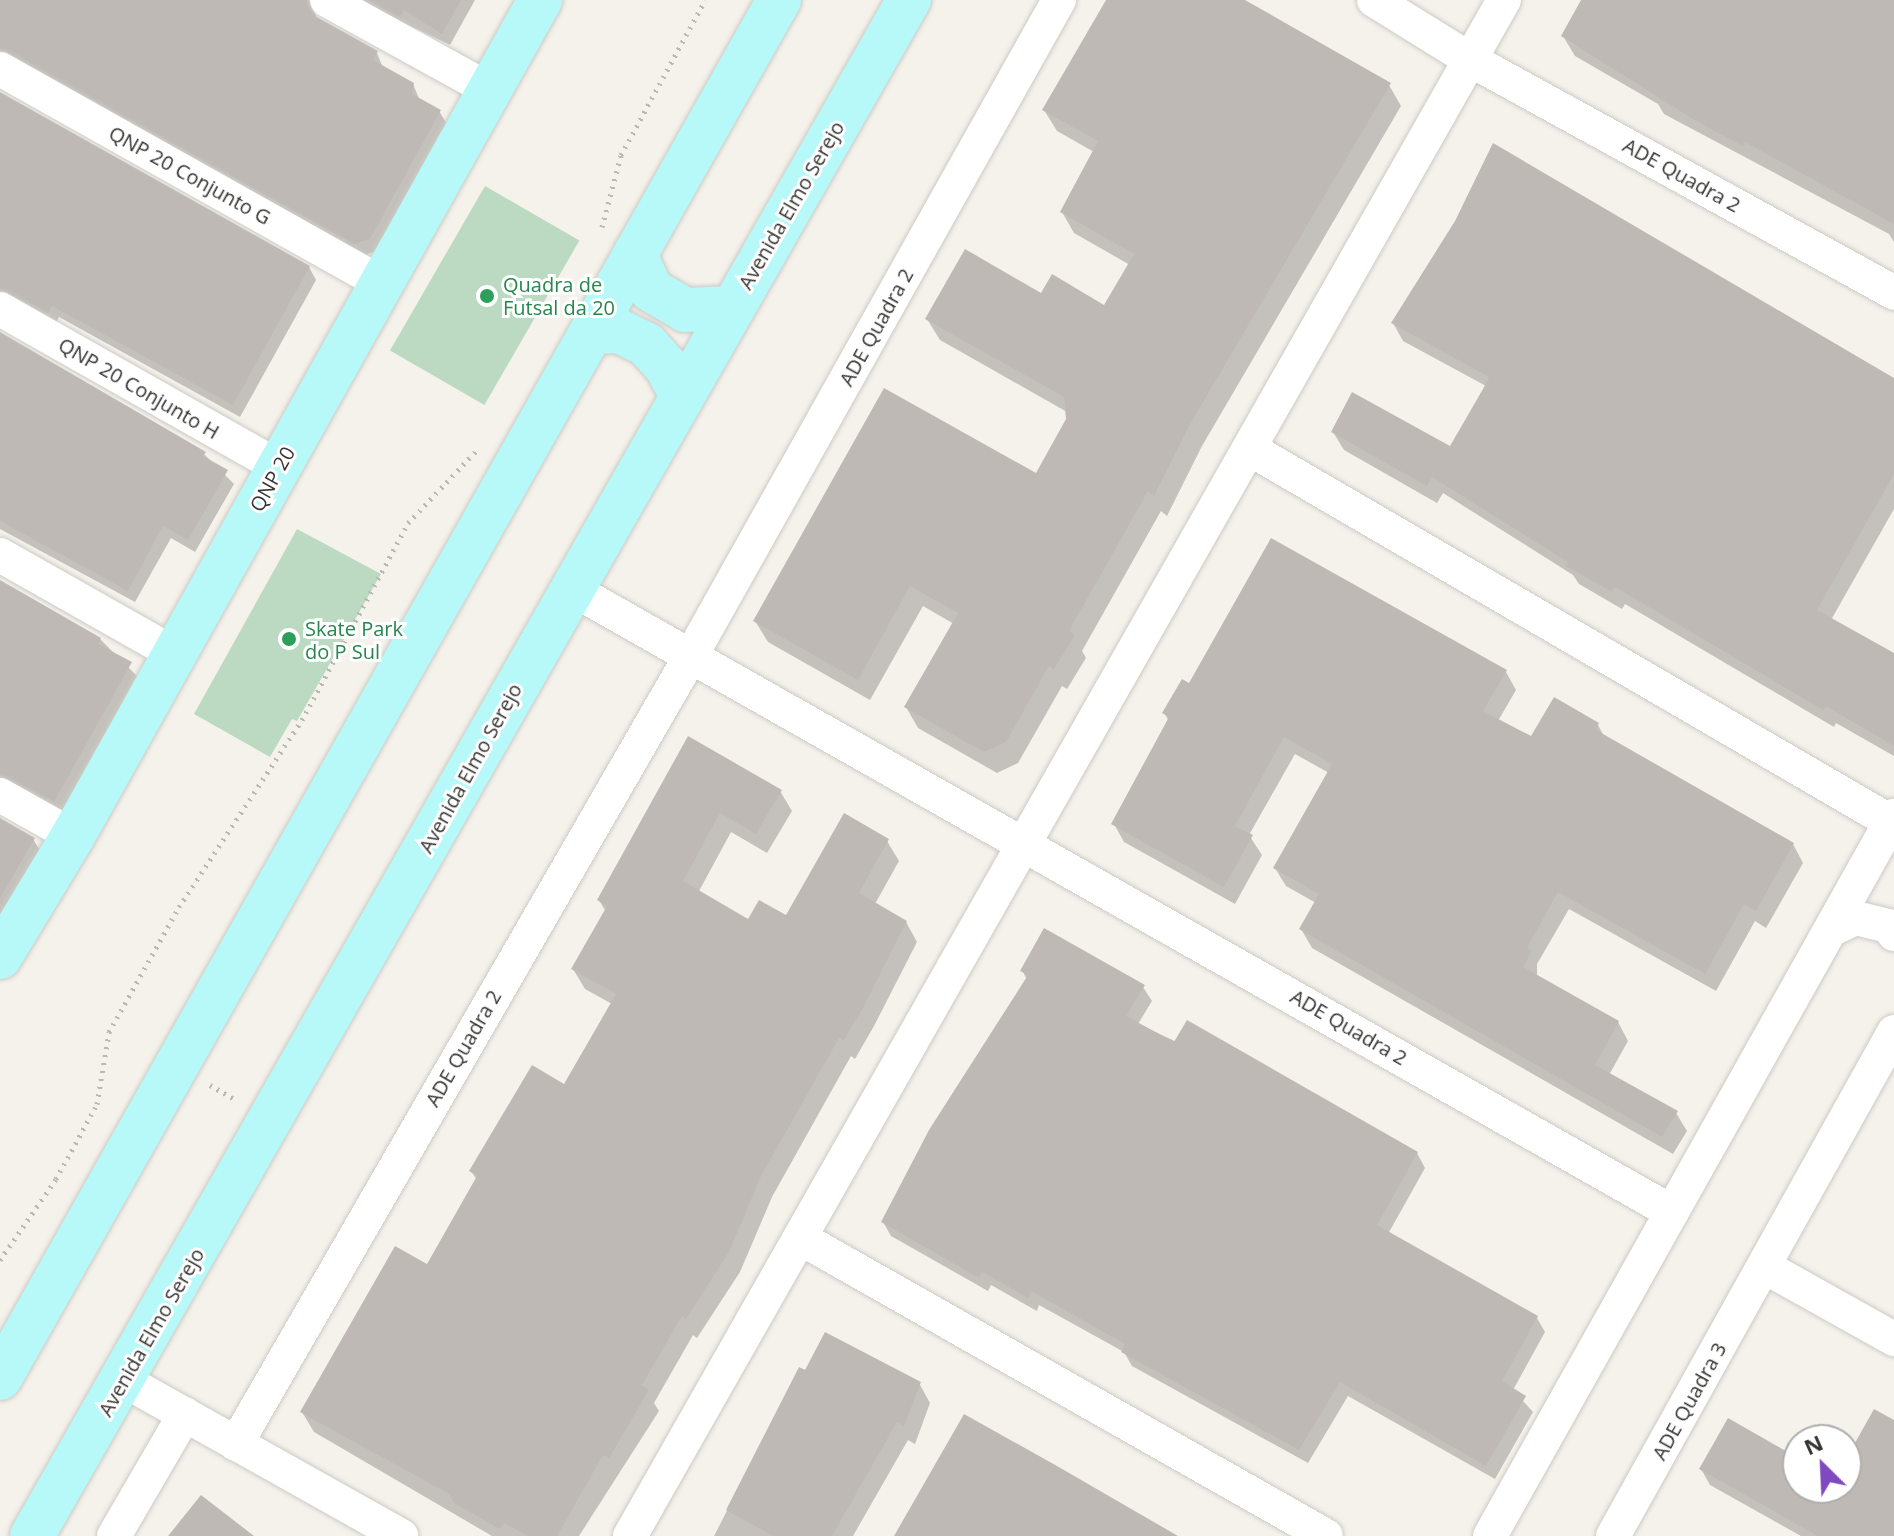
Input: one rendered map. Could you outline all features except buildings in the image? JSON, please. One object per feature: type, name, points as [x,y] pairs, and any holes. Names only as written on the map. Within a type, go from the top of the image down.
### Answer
[{"type":"main road","name":"QNP 20","points":[[0,957],[73,836],[540,0]]},
{"type":"main road","points":[[0,1378],[15,1323],[178,1067],[592,332],[617,245],[779,0]]},
{"type":"main road","name":"Avenida Elmo Serejo","points":[[32,1536],[125,1381],[681,394],[909,0]]},
{"type":"main road","points":[[617,245],[651,290],[685,310],[730,308]]},
{"type":"main road","points":[[592,332],[619,331],[646,344],[666,366],[681,394]]},
{"type":"street","points":[[327,0],[488,89]]},
{"type":"street","name":"ADE Quadra 2","points":[[236,1444],[692,654],[1059,0]]},
{"type":"street","name":"ADE Quadra 2","points":[[1374,0],[1469,59],[1894,293]]},
{"type":"street","points":[[630,1536],[802,1239],[1504,0]]},
{"type":"street","name":"QNP 20 Conjunto G","points":[[0,69],[380,282]]},
{"type":"street","name":"QNP 20 Conjunto H","points":[[0,309],[279,467]]},
{"type":"street","points":[[1250,449],[1892,819],[1490,1536]]},
{"type":"street","points":[[0,555],[175,654]]},
{"type":"street","name":"ADE Quadra 2","points":[[572,589],[692,654],[1672,1212]]},
{"type":"street","points":[[0,795],[73,836]]},
{"type":"street","points":[[1832,929],[1856,918],[1888,926],[1894,934]]},
{"type":"street","name":"ADE Quadra 3","points":[[1613,1536],[1894,1032]]},
{"type":"street","points":[[802,1239],[1326,1536]]},
{"type":"street","points":[[1765,1267],[1894,1339]]},
{"type":"street","points":[[125,1381],[401,1536]]},
{"type":"street","points":[[114,1536],[185,1414]]},
{"type":"path","points":[[617,245],[621,155],[705,0]]},
{"type":"path","points":[[0,1260],[56,1179],[97,1104],[109,1032],[179,907],[302,720],[408,523],[481,445]]},
{"type":"path","points":[[178,1067],[271,1121]]},
{"type":"green space","name":"Quadra de Futsal da 20","points":[[485,186],[579,240],[484,405],[390,351]]},
{"type":"green space","name":"Skate Park do P Sul","points":[[297,529],[381,574],[297,721],[292,719],[270,757],[194,714]]},
{"type":"place","name":"Quadra de Futsal da 20","points":[[487,296]]},
{"type":"place","name":"Skate Park do P Sul","points":[[289,639]]}]
